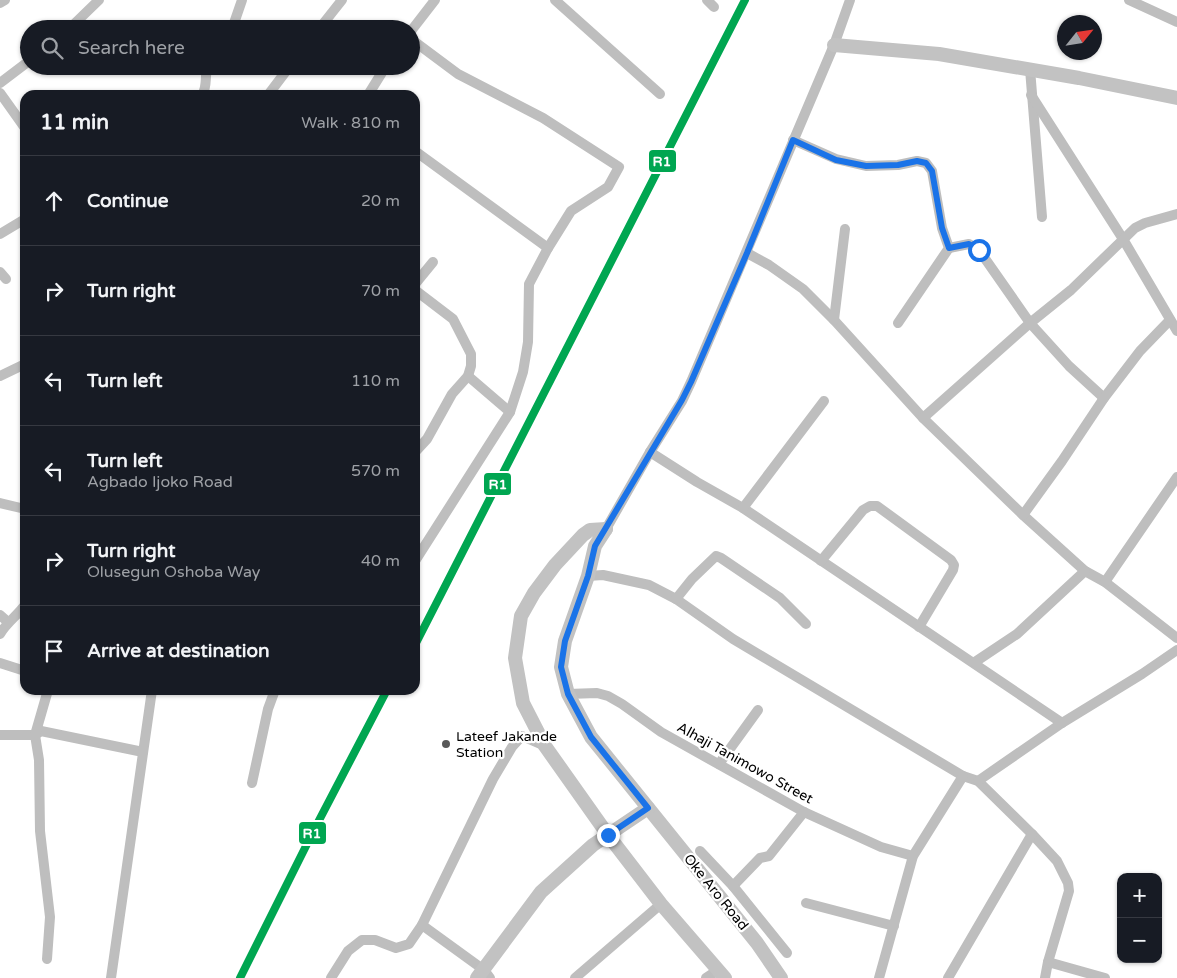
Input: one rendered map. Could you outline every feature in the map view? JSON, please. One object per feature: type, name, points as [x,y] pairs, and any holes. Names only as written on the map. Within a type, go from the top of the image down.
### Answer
[{"type":"main road","points":[[834,45],[939,54],[1030,69],[1177,98]]},
{"type":"main road","points":[[606,529],[590,530],[583,535],[555,565],[534,593],[521,616],[515,658],[523,703],[545,746],[608,835],[661,904],[722,974]]},
{"type":"main road","name":"Oke Aro Road","points":[[606,529],[595,546],[588,576],[565,641],[561,667],[568,694],[591,737],[757,943],[781,978]]},
{"type":"main road","points":[[483,975],[542,892],[593,846],[648,808]]},
{"type":"street","points":[[0,3],[5,0]]},
{"type":"street","points":[[79,20],[100,0]]},
{"type":"street","points":[[235,20],[242,0]]},
{"type":"street","points":[[327,20],[342,0]]},
{"type":"street","points":[[420,20],[435,0]]},
{"type":"street","points":[[554,0],[660,94]]},
{"type":"street","points":[[606,529],[691,382],[834,45],[850,0]]},
{"type":"street","points":[[1129,0],[1177,22]]},
{"type":"street","points":[[420,46],[458,74],[543,118],[619,167],[608,187],[571,211],[548,248],[530,284],[528,342],[523,372],[510,412],[420,553]]},
{"type":"street","points":[[0,83],[20,68]]},
{"type":"street","points":[[1030,69],[1042,217]]},
{"type":"street","points":[[205,90],[206,75]]},
{"type":"street","points":[[272,90],[283,75]]},
{"type":"street","points":[[371,90],[380,75]]},
{"type":"street","points":[[0,93],[20,121]]},
{"type":"street","points":[[1031,95],[1124,239],[1177,331]]},
{"type":"street","points":[[793,140],[836,160],[866,166],[898,165],[917,161],[926,163],[932,171],[942,228],[949,248]]},
{"type":"street","points":[[420,155],[548,248]]},
{"type":"street","points":[[923,418],[1030,323],[1071,290],[1135,228],[1145,223],[1177,214]]},
{"type":"street","points":[[0,234],[20,222]]},
{"type":"street","points":[[834,320],[844,229]]},
{"type":"street","points":[[898,323],[949,248],[969,244],[979,250],[1030,323],[1069,366],[1104,398]]},
{"type":"street","points":[[747,253],[769,265],[803,289],[834,320],[923,418],[1085,572],[1105,582],[1177,638]]},
{"type":"street","points":[[420,278],[432,262]]},
{"type":"street","points":[[420,294],[453,319],[471,354],[471,366],[468,376],[452,394],[427,439],[420,447]]},
{"type":"street","points":[[1023,515],[1104,398],[1140,351],[1170,320]]},
{"type":"street","points":[[0,376],[20,366]]},
{"type":"street","points":[[468,376],[510,412]]},
{"type":"street","points":[[743,508],[824,401]]},
{"type":"street","points":[[650,452],[743,508],[1062,723]]},
{"type":"street","points":[[1105,582],[1177,477]]},
{"type":"street","points":[[0,503],[20,508]]},
{"type":"street","points":[[821,561],[863,510],[870,506],[877,506],[950,560],[954,565],[953,570],[919,627]]},
{"type":"street","points":[[676,599],[692,579],[716,556],[773,593],[806,624]]},
{"type":"street","points":[[974,662],[1017,634],[1085,572]]},
{"type":"street","points":[[588,576],[603,575],[649,585],[676,599],[733,639],[963,776],[978,781],[1057,861],[1068,883],[1069,891],[1045,978]]},
{"type":"street","points":[[0,634],[4,618],[20,612]]},
{"type":"street","points":[[978,781],[1062,723],[1142,674],[1177,650]]},
{"type":"street","points":[[0,663],[20,669]]},
{"type":"street","name":"Alhaji Tanimowo Street","points":[[568,694],[608,696],[661,732],[804,812],[881,847],[912,856]]},
{"type":"street","points":[[47,695],[35,735],[39,760],[40,831],[50,917],[47,959]]},
{"type":"street","points":[[111,978],[151,695]]},
{"type":"street","points":[[252,783],[268,709],[273,695]]},
{"type":"street","points":[[719,764],[758,710]]},
{"type":"street","points":[[0,735],[35,735],[42,731],[143,752]]},
{"type":"street","points":[[331,978],[348,951],[362,940],[375,940],[396,948],[409,944],[422,924],[493,779],[512,747],[522,736],[545,746]]},
{"type":"street","points":[[879,978],[912,856],[963,776]]},
{"type":"street","points":[[733,886],[760,858],[769,856],[804,812]]},
{"type":"street","points":[[948,978],[1032,834]]},
{"type":"street","points":[[700,851],[733,886],[787,953]]},
{"type":"street","points":[[806,903],[894,926]]},
{"type":"street","points":[[575,978],[661,904]]},
{"type":"street","points":[[422,924],[483,975]]},
{"type":"street","points":[[1048,962],[1105,978]]},
{"type":"street","points":[[706,978],[722,974]]},
{"type":"transit line","name":"R1","points":[[420,635],[745,0]]},
{"type":"transit line","name":"R1","points":[[240,978],[384,695]]},
{"type":"place","name":"Lateef Jakande Station","points":[[446,744]]},
{"type":"route","points":[[608,835],[648,808],[591,737],[568,694],[561,667],[565,641],[588,576],[595,546],[691,382],[747,253],[793,140],[836,160],[866,166],[898,165],[917,161],[926,163],[932,171],[942,228],[949,248],[969,244],[979,250]]}]
